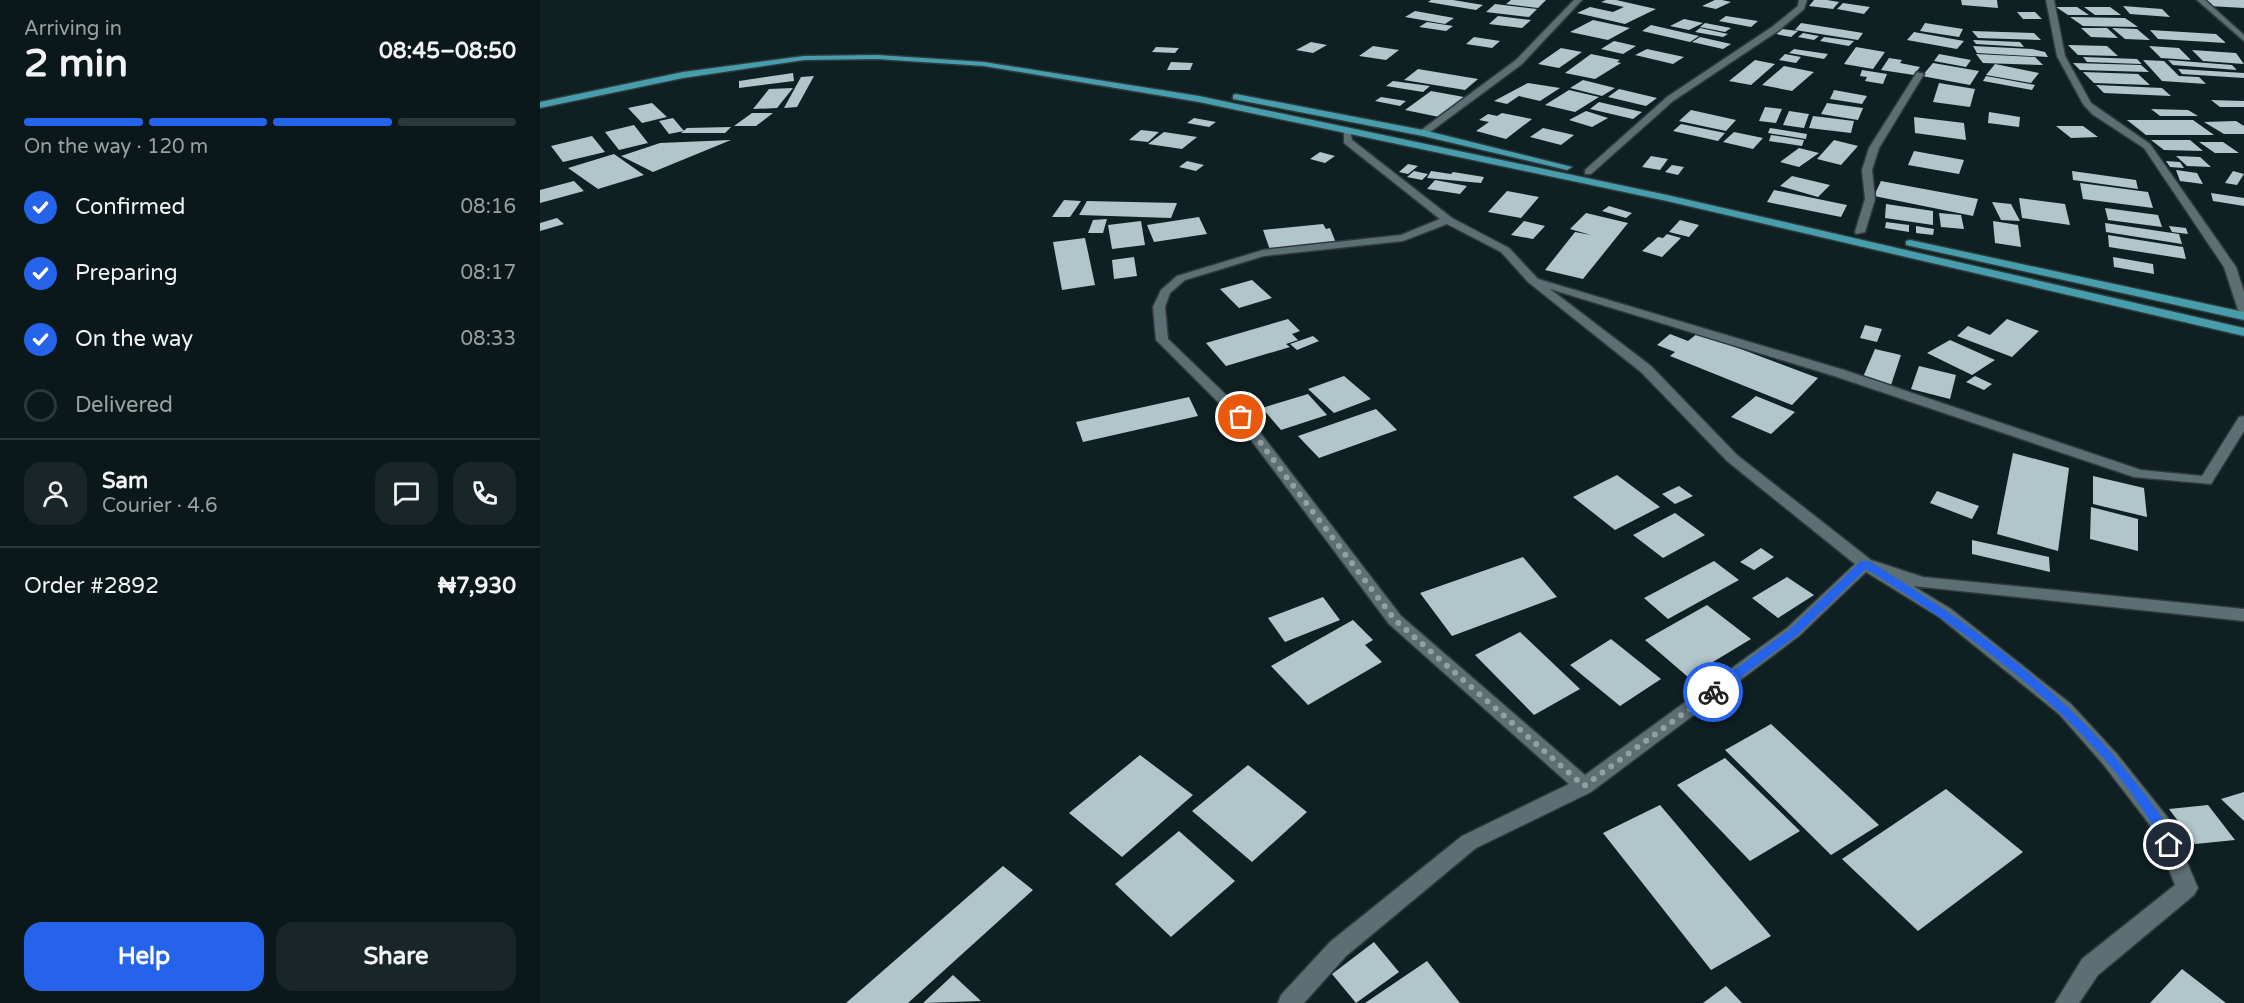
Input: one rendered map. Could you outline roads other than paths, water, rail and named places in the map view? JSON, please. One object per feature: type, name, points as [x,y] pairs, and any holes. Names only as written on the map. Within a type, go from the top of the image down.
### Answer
[{"type":"main road","points":[[540,98],[700,65],[782,54],[919,51],[1021,63],[1163,84],[1423,133],[1588,172],[2244,316]]},
{"type":"main road","points":[[540,105],[740,65],[804,58],[885,57],[984,64],[1199,99],[1667,198],[2244,332]]},
{"type":"street","points":[[1423,133],[1519,62],[1578,0]]},
{"type":"street","points":[[1588,172],[1670,99],[1775,29],[1801,7],[1803,0]]},
{"type":"street","points":[[2050,0],[2057,26],[2061,56],[2087,104],[2095,112],[2147,146],[2230,267],[2244,310]]},
{"type":"street","points":[[2201,0],[2244,39]]},
{"type":"street","points":[[2235,30],[2244,30]]},
{"type":"street","points":[[1860,232],[1870,199],[1867,170],[1874,148],[1920,74]]},
{"type":"street","points":[[1347,131],[1347,141],[1448,220],[1505,250],[1532,280],[1646,369],[1732,458],[1865,564],[1945,614],[2065,709],[2110,759],[2161,824],[2187,888],[2090,967],[2066,1003]]},
{"type":"street","points":[[1448,220],[1403,238],[1263,253],[1181,278],[1165,292],[1159,307],[1161,340],[1241,417],[1395,620],[1584,786]]},
{"type":"street","points":[[1532,280],[1839,373],[2139,474],[2206,481],[2244,420]]},
{"type":"street","points":[[1289,1003],[1338,949],[1469,842],[1584,786],[1793,632],[1865,564]]},
{"type":"street","points":[[1865,564],[1922,583],[2244,615]]}]
